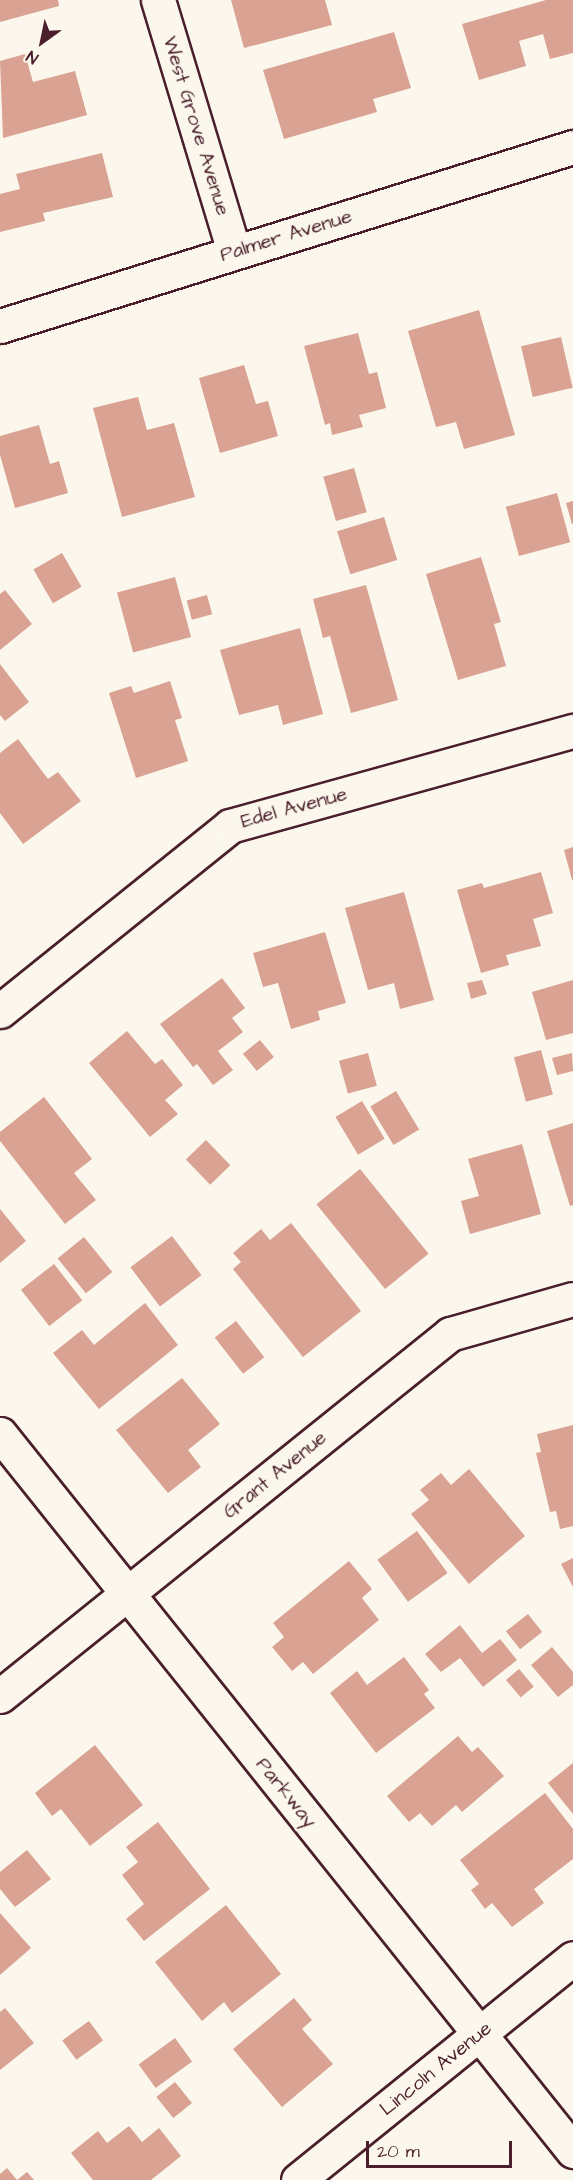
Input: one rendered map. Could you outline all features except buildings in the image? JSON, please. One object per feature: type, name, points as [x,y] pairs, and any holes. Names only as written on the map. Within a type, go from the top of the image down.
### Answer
[{"type":"street","name":"West Grove Avenue","points":[[158,0],[234,252]]},
{"type":"street","name":"Palmer Avenue","points":[[0,326],[573,147]]},
{"type":"street","name":"Edel Avenue","points":[[0,1011],[230,826],[573,731]]},
{"type":"street","name":"Grant Avenue","points":[[0,1696],[450,1334],[573,1299]]},
{"type":"street","name":"Parkway","points":[[0,1434],[573,2151]]},
{"type":"street","name":"Lincoln Avenue","points":[[298,2180],[573,1958]]}]
